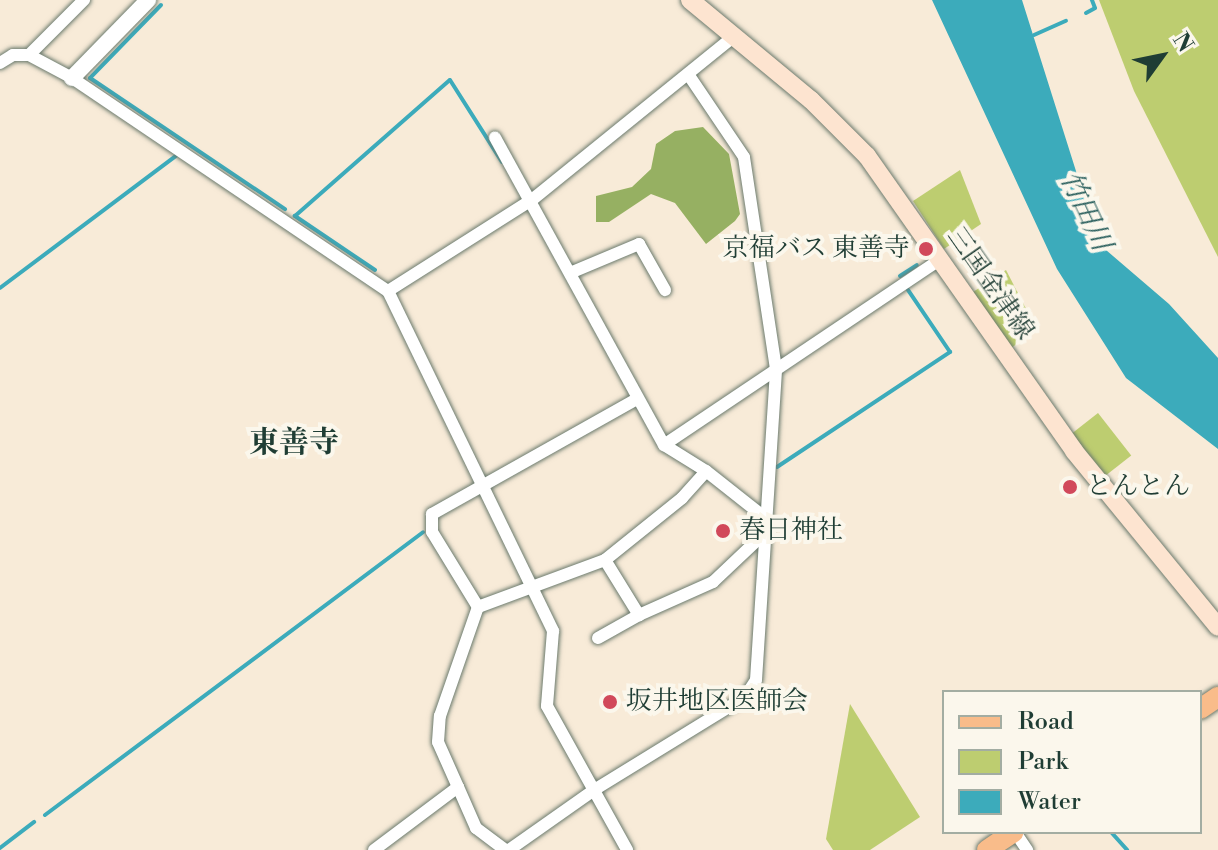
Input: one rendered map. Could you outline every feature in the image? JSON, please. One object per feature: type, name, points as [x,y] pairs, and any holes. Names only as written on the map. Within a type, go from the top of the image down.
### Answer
[{"type":"main road","name":"三国金津線","points":[[690,0],[867,156],[1074,451],[1218,627]]},
{"type":"main road","points":[[987,850],[1011,834]]},
{"type":"street","points":[[29,55],[84,0]]},
{"type":"street","points":[[72,78],[148,0]]},
{"type":"street","points":[[388,291],[533,199],[734,36]]},
{"type":"street","points":[[0,63],[6,54],[29,55],[72,78],[388,291],[553,631],[547,706],[627,850]]},
{"type":"street","points":[[688,74],[744,157],[776,369],[756,680],[745,697],[594,790],[507,850],[476,828],[438,742],[440,716],[478,607],[605,560],[682,498],[706,471]]},
{"type":"street","points":[[495,137],[533,199],[635,400],[664,445],[706,471],[767,526]]},
{"type":"street","points":[[570,273],[639,244],[665,290]]},
{"type":"street","points":[[664,445],[941,259]]},
{"type":"street","points":[[478,607],[432,532],[432,514],[482,482],[635,400]]},
{"type":"street","points":[[598,638],[639,615],[713,582],[767,526]]},
{"type":"street","points":[[605,560],[639,615]]},
{"type":"street","points":[[374,850],[458,787]]},
{"type":"green space","points":[[1099,0],[1218,0],[1218,257],[1134,91]]},
{"type":"green space","points":[[703,127],[729,154],[740,214],[735,221],[706,244],[675,203],[651,194],[609,222],[596,222],[596,196],[632,187],[651,169],[656,144],[675,131]]},
{"type":"green space","points":[[960,170],[981,224],[944,249],[913,201]]},
{"type":"green space","points":[[1006,270],[1037,330],[1011,348],[973,292]]},
{"type":"green space","points":[[1098,413],[1131,456],[1104,476],[1071,434]]},
{"type":"green space","points":[[850,704],[920,817],[870,850],[833,850],[826,839]]},
{"type":"water","name":"竹田川","points":[[932,0],[1022,0],[1099,244],[1169,304],[1218,358],[1218,449],[1126,378],[1057,269]]},
{"type":"waterway","points":[[1086,13],[1095,8],[1092,0]]},
{"type":"waterway","points":[[161,5],[90,78],[285,209]]},
{"type":"waterway","points":[[1034,35],[1066,21]]},
{"type":"waterway","points":[[375,270],[295,216],[450,80],[502,162]]},
{"type":"waterway","points":[[0,288],[176,156]]},
{"type":"waterway","points":[[900,276],[917,265]]},
{"type":"waterway","points":[[777,467],[950,352],[908,290]]},
{"type":"waterway","points":[[45,815],[423,532]]},
{"type":"waterway","points":[[0,848],[34,822]]},
{"type":"waterway","points":[[1113,834],[1127,850]]},
{"type":"place","name":"京福バス 東善寺","points":[[926,249]]},
{"type":"place","name":"とんとん","points":[[1070,487]]},
{"type":"place","name":"春日神社","points":[[723,531]]},
{"type":"place","name":"坂井地区医師会","points":[[610,702]]},
{"type":"district","name":"東善寺","points":[[294,443]]}]
